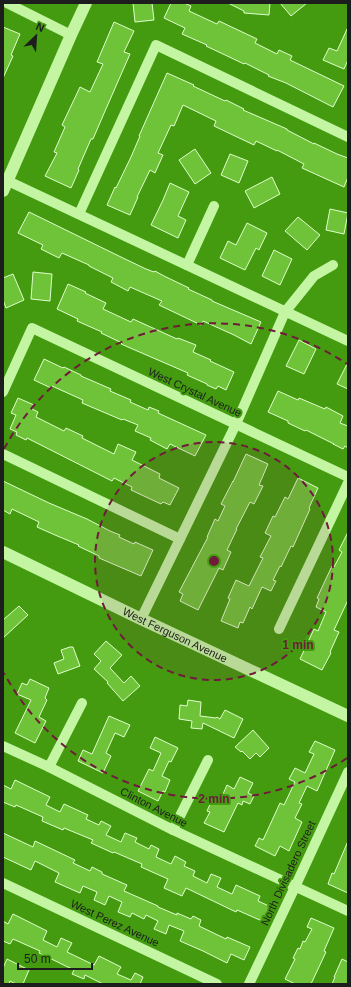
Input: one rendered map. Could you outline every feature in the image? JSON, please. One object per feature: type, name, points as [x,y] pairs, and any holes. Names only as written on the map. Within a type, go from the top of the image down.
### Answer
[{"type":"street","points":[[7,3],[71,35]]},
{"type":"street","points":[[86,3],[5,186],[79,214],[348,341]]},
{"type":"street","points":[[79,214],[156,45],[347,133]]},
{"type":"street","points":[[187,265],[214,206]]},
{"type":"street","points":[[141,619],[236,424],[285,312],[314,276],[333,265]]},
{"type":"street","name":"West Crystal Avenue","points":[[3,392],[32,328],[348,477]]},
{"type":"street","points":[[3,454],[180,539]]},
{"type":"street","points":[[279,629],[348,483]]},
{"type":"street","name":"West Ferguson Avenue","points":[[3,552],[141,619],[348,716]]},
{"type":"street","points":[[49,767],[82,703]]},
{"type":"street","name":"Clinton Avenue","points":[[3,746],[49,767],[173,830],[348,911]]},
{"type":"street","points":[[173,830],[208,760]]},
{"type":"street","name":"North Divisadero Street","points":[[249,984],[348,772]]},
{"type":"street","name":"West Perez Avenue","points":[[3,883],[217,984]]},
{"type":"building","points":[[133,3],[152,3],[154,20],[135,22]]},
{"type":"building","points":[[171,3],[184,3],[191,6],[189,11],[217,24],[219,21],[257,39],[255,43],[277,54],[279,50],[292,56],[290,60],[344,86],[333,107],[286,83],[268,76],[269,75],[245,63],[244,64],[182,34],[185,28],[164,18]]},
{"type":"building","points":[[228,3],[270,3],[269,15],[244,13],[244,11]]},
{"type":"building","points":[[280,3],[307,3],[291,16]]},
{"type":"building","points":[[114,22],[134,31],[124,52],[130,54],[93,139],[91,139],[71,188],[45,176],[57,153],[54,152],[65,127],[62,125],[80,87],[90,92],[103,64],[97,62]]},
{"type":"building","points":[[3,27],[20,34],[11,55],[13,56],[3,78]]},
{"type":"building","points":[[348,27],[348,60],[344,69],[323,60],[329,48],[337,51]]},
{"type":"building","points":[[167,73],[225,101],[226,100],[244,109],[243,110],[287,129],[314,144],[348,158],[348,177],[344,187],[302,168],[304,164],[277,150],[256,141],[254,145],[214,126],[216,121],[183,105],[174,126],[171,125],[158,153],[163,155],[155,173],[150,170],[130,215],[107,205],[131,157]]},
{"type":"building","points":[[195,149],[211,173],[195,184],[179,160]]},
{"type":"building","points":[[230,154],[248,161],[239,183],[221,175]]},
{"type":"building","points":[[272,177],[280,194],[254,208],[245,191]]},
{"type":"building","points":[[170,183],[189,192],[178,216],[186,220],[178,238],[151,225]]},
{"type":"building","points":[[330,209],[348,213],[344,234],[326,230]]},
{"type":"building","points":[[29,212],[146,269],[155,271],[212,301],[261,322],[251,344],[203,321],[201,325],[159,305],[162,301],[130,287],[128,291],[111,282],[113,278],[89,265],[62,253],[59,258],[41,249],[43,245],[18,233]]},
{"type":"building","points":[[298,217],[320,235],[307,250],[285,231]]},
{"type":"building","points":[[247,223],[267,233],[259,250],[256,248],[245,270],[220,258],[228,241],[236,245]]},
{"type":"building","points":[[274,250],[292,259],[280,285],[262,276]]},
{"type":"building","points":[[33,272],[52,274],[50,301],[31,299]]},
{"type":"building","points":[[13,274],[24,300],[6,308],[3,300],[3,278]]},
{"type":"building","points":[[68,284],[106,303],[103,309],[131,322],[133,319],[177,339],[178,338],[196,345],[193,352],[234,372],[226,390],[218,386],[216,389],[187,375],[188,373],[121,344],[122,343],[77,321],[78,319],[57,309]]},
{"type":"building","points":[[299,340],[316,349],[304,374],[286,366]]},
{"type":"building","points":[[44,359],[111,389],[110,391],[131,400],[130,402],[148,410],[149,407],[159,411],[158,413],[206,435],[195,456],[170,444],[167,449],[150,440],[151,438],[135,431],[138,425],[82,403],[83,400],[52,386],[51,388],[34,380]]},
{"type":"building","points":[[348,362],[348,389],[337,384]]},
{"type":"building","points":[[278,391],[298,400],[299,398],[325,409],[326,407],[343,416],[340,423],[348,426],[348,448],[345,446],[343,449],[268,412]]},
{"type":"building","points":[[18,398],[34,405],[32,409],[38,412],[36,417],[64,431],[66,428],[83,436],[82,438],[114,454],[118,444],[136,452],[132,460],[160,474],[159,478],[179,488],[170,505],[163,502],[161,504],[131,490],[132,487],[114,478],[112,481],[27,438],[26,440],[16,435],[17,432],[10,429],[16,415],[11,413]]},
{"type":"building","points":[[246,454],[268,464],[259,485],[263,486],[254,504],[250,502],[227,550],[231,552],[223,570],[219,568],[198,610],[180,601],[183,594],[179,592],[208,537],[215,519],[218,521],[225,506],[221,504]]},
{"type":"building","points":[[298,478],[318,488],[293,547],[291,546],[273,580],[276,581],[271,591],[262,587],[252,609],[250,607],[243,623],[240,622],[238,628],[221,621],[230,599],[228,598],[236,580],[249,586],[263,558],[260,557],[271,536],[265,533],[273,516],[275,517],[285,497],[288,499]]},
{"type":"building","points":[[3,481],[87,519],[120,535],[119,537],[134,544],[135,542],[153,550],[141,576],[99,558],[99,556],[78,546],[79,545],[37,527],[39,522],[12,509],[10,514],[3,510]]},
{"type":"building","points":[[348,532],[348,600],[334,630],[339,632],[330,652],[331,653],[322,670],[300,659],[314,629],[318,631],[326,612],[316,607],[319,599],[317,598],[332,566],[334,567],[342,552],[339,550]]},
{"type":"building","points":[[19,606],[28,615],[3,638],[3,620]]},
{"type":"building","points":[[106,641],[122,655],[110,668],[124,683],[131,676],[140,686],[123,701],[107,683],[108,682],[94,669],[101,661],[94,654]]},
{"type":"building","points":[[73,647],[80,666],[58,674],[54,663],[64,659],[61,650]]},
{"type":"building","points":[[30,679],[49,688],[45,698],[47,700],[39,717],[46,721],[35,743],[15,733],[31,700],[17,694],[22,683],[27,685]]},
{"type":"building","points":[[188,700],[201,702],[200,716],[217,717],[220,719],[225,710],[243,719],[234,738],[203,723],[202,729],[191,728],[192,721],[179,719],[180,705],[187,706]]},
{"type":"building","points":[[109,716],[130,725],[124,737],[115,733],[106,753],[111,756],[103,773],[78,761],[83,750],[92,754]]},
{"type":"building","points":[[253,730],[269,748],[260,757],[256,753],[250,759],[242,751],[241,752],[235,747]]},
{"type":"building","points":[[155,737],[178,748],[171,762],[169,761],[162,776],[170,780],[165,792],[163,791],[158,801],[138,791],[149,769],[153,771],[161,753],[150,748]]},
{"type":"building","points":[[315,741],[335,750],[317,791],[307,786],[299,803],[302,804],[295,818],[302,822],[289,851],[280,846],[275,856],[255,846],[259,838],[263,840],[280,803],[284,805],[295,782],[289,779],[295,768],[305,773],[314,754],[309,752]]},
{"type":"building","points":[[240,777],[253,783],[248,793],[254,796],[250,804],[243,801],[242,805],[238,803],[224,832],[204,823],[210,812],[207,811],[212,800],[219,803],[227,785],[234,789]]},
{"type":"building","points":[[15,780],[50,797],[46,805],[60,812],[64,804],[88,815],[86,819],[99,825],[101,821],[111,826],[106,835],[121,842],[125,833],[137,838],[135,842],[149,849],[151,845],[159,849],[156,857],[171,864],[175,856],[186,862],[184,866],[195,871],[193,876],[207,883],[211,874],[221,878],[217,887],[232,894],[236,885],[260,896],[258,901],[269,906],[262,921],[237,910],[236,912],[186,888],[182,896],[164,888],[168,879],[141,867],[142,864],[91,843],[93,840],[42,821],[43,817],[16,805],[15,807],[3,802],[3,785],[11,789]]},
{"type":"building","points":[[3,833],[33,847],[35,841],[75,860],[73,863],[90,871],[92,867],[102,872],[102,874],[127,885],[124,891],[177,915],[177,913],[191,919],[193,916],[201,920],[199,926],[226,939],[227,937],[250,947],[244,960],[231,954],[227,963],[180,941],[184,931],[169,925],[166,934],[154,929],[158,921],[146,915],[144,919],[132,913],[130,917],[118,912],[122,902],[109,896],[105,905],[94,900],[97,892],[83,886],[80,893],[55,882],[59,873],[35,861],[31,870],[3,857]]},
{"type":"building","points":[[348,841],[348,893],[328,884],[332,873],[334,874]]},
{"type":"building","points":[[13,914],[47,931],[43,940],[57,947],[61,938],[72,943],[67,952],[94,965],[99,956],[121,967],[117,974],[131,980],[135,973],[143,977],[140,984],[103,984],[85,975],[84,979],[72,974],[74,970],[39,953],[40,951],[13,939],[10,944],[3,941],[3,921],[8,924]]},
{"type":"building","points":[[311,918],[334,928],[324,951],[326,952],[311,984],[295,984],[285,979],[295,959],[293,958],[298,948],[300,949],[303,941],[305,942],[312,929],[307,927]]},
{"type":"building","points":[[7,959],[29,970],[23,984],[16,984],[10,981],[9,984],[3,984],[3,968]]},
{"type":"building","points":[[342,959],[348,962],[348,984],[332,984],[334,977]]}]
